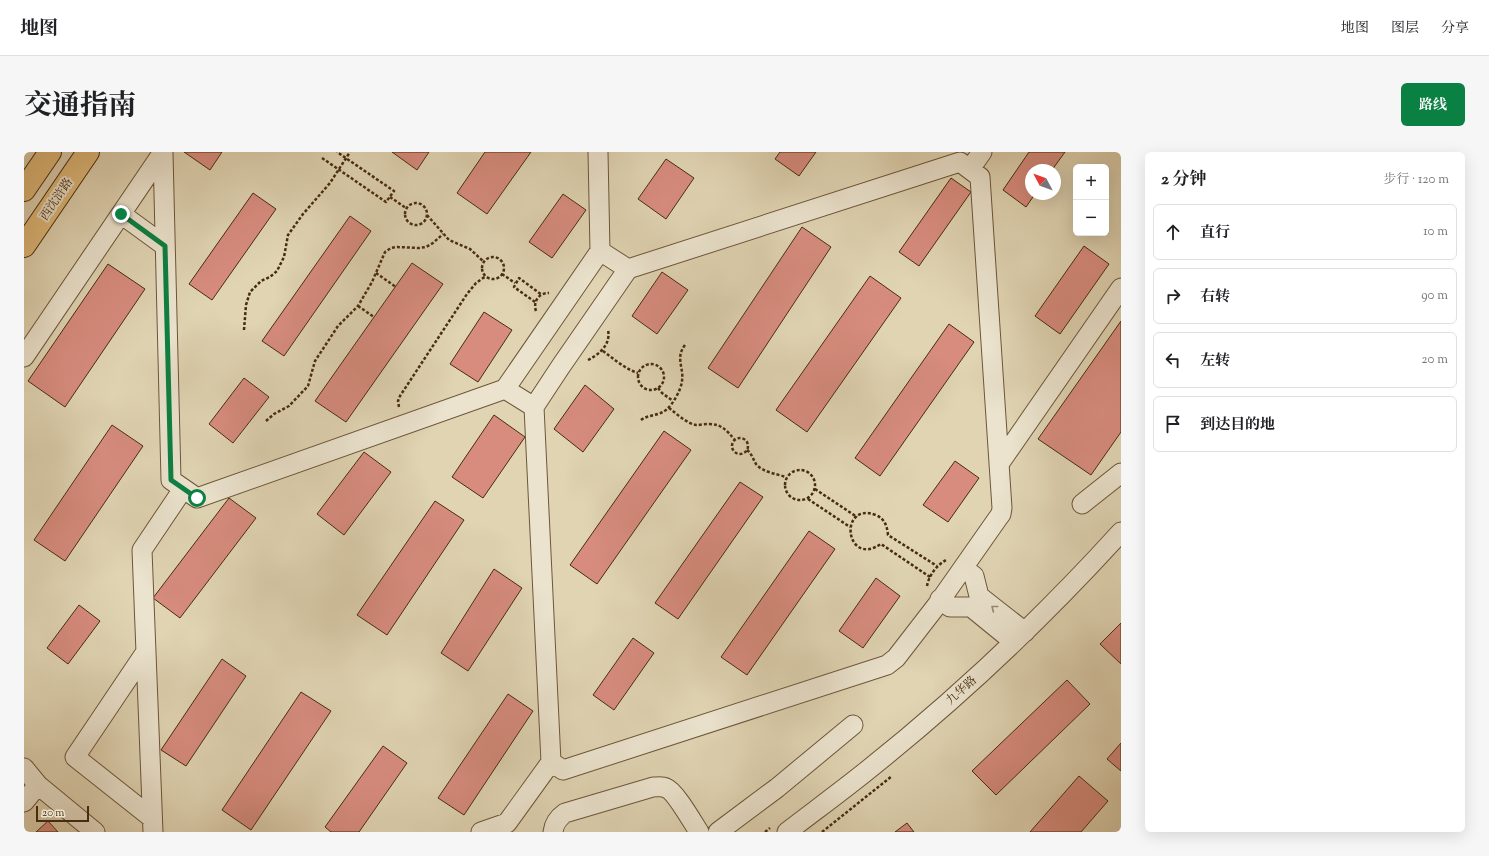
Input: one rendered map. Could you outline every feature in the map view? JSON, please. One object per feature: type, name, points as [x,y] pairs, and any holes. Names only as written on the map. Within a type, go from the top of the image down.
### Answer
[{"type":"main road","points":[[24,190],[50,152]]},
{"type":"main road","name":"西沈浒路","points":[[24,246],[88,152]]},
{"type":"street","points":[[163,152],[171,480],[197,498],[505,389],[600,251],[598,152]]},
{"type":"street","points":[[24,357],[163,152]]},
{"type":"street","points":[[970,169],[982,152]]},
{"type":"street","points":[[481,832],[507,823],[551,762],[534,407],[628,269],[960,162],[980,177],[1001,514],[896,658],[887,666],[562,770],[551,762]]},
{"type":"street","points":[[121,214],[165,246]]},
{"type":"street","points":[[600,251],[628,269]]},
{"type":"street","points":[[999,464],[1121,288]]},
{"type":"street","points":[[505,389],[534,407]]},
{"type":"street","points":[[1082,504],[1121,473]]},
{"type":"street","points":[[153,825],[142,550],[183,488]]},
{"type":"street","name":"九华路","points":[[787,832],[864,773],[931,718],[1019,637],[1095,561],[1121,532]]},
{"type":"street","points":[[963,568],[974,576],[979,596],[1019,637]]},
{"type":"street","points":[[940,599],[950,607],[971,607],[1019,637]]},
{"type":"street","points":[[145,653],[74,757],[153,825]]},
{"type":"street","points":[[718,832],[777,788],[853,725]]},
{"type":"street","points":[[24,768],[38,785],[95,832]]},
{"type":"street","points":[[24,802],[38,785]]},
{"type":"street","points":[[552,832],[554,825],[565,813],[661,787],[668,788],[674,794],[699,832]]},
{"type":"path","points":[[322,158],[386,202],[394,191],[336,152]]},
{"type":"path","points":[[244,330],[246,305],[250,292],[261,281],[270,277],[277,271],[284,256],[288,235],[303,214],[319,197],[350,152]]},
{"type":"path","points":[[390,196],[406,208]]},
{"type":"path","points":[[427,215],[426,219],[420,224],[412,224],[408,222],[405,216],[406,208],[412,203],[420,203],[426,208],[427,215],[449,240],[470,249],[484,262]]},
{"type":"path","points":[[266,421],[274,414],[289,406],[308,386],[315,361],[338,326],[358,306],[372,282],[385,252],[391,248],[426,247],[443,234]]},
{"type":"path","points":[[490,258],[497,258],[500,260],[504,266],[500,277],[492,279],[486,276],[482,270],[484,262],[490,258]]},
{"type":"path","points":[[376,273],[396,287]]},
{"type":"path","points":[[502,274],[515,283]]},
{"type":"path","points":[[405,424],[398,401],[400,396],[467,294],[476,283],[486,276]]},
{"type":"path","points":[[535,302],[514,287],[519,278],[542,295]]},
{"type":"path","points":[[358,306],[374,317]]},
{"type":"path","points":[[641,420],[663,413],[669,408],[682,382],[680,353],[685,345]]},
{"type":"path","points":[[603,351],[631,371],[638,373]]},
{"type":"path","points":[[647,364],[653,364],[659,366],[662,370],[664,378],[658,388],[653,390],[645,388],[641,385],[638,380],[638,373],[641,368],[647,364]]},
{"type":"path","points":[[658,388],[673,401]]},
{"type":"path","points":[[669,408],[684,419],[696,425],[715,424],[720,426],[724,428],[735,440]]},
{"type":"path","points":[[748,450],[742,454],[737,454],[732,448],[732,445],[735,440],[741,438],[746,440],[748,450],[760,467],[786,477]]},
{"type":"path","points":[[796,470],[807,471],[814,479],[815,489],[813,495],[808,498],[798,500],[788,496],[784,487],[786,477],[796,470]]},
{"type":"path","points":[[815,489],[857,517]]},
{"type":"path","points":[[808,498],[850,527]]},
{"type":"path","points":[[930,576],[881,544],[875,549],[865,549],[859,546],[852,540],[850,527],[857,517],[869,513],[877,516],[884,521],[887,527],[888,535],[937,566]]},
{"type":"building","points":[[184,152],[222,152],[210,170]]},
{"type":"building","points":[[392,152],[429,152],[417,170]]},
{"type":"building","points":[[485,152],[531,152],[487,214],[457,193]]},
{"type":"building","points":[[780,152],[816,152],[799,176],[775,159]]},
{"type":"building","points":[[1029,152],[1065,152],[1056,164],[1025,164],[1025,200],[1031,200],[1026,207],[1003,190]]},
{"type":"building","points":[[666,159],[694,178],[666,219],[638,199]]},
{"type":"building","points":[[951,178],[971,192],[919,266],[899,252]]},
{"type":"building","points":[[253,193],[276,209],[212,300],[189,284]]},
{"type":"building","points":[[563,194],[586,210],[552,258],[529,242]]},
{"type":"building","points":[[350,216],[371,231],[284,356],[262,341]]},
{"type":"building","points":[[802,227],[831,247],[738,388],[708,368]]},
{"type":"building","points":[[1084,246],[1109,264],[1060,334],[1035,316]]},
{"type":"building","points":[[412,263],[443,284],[346,422],[315,401]]},
{"type":"building","points":[[108,264],[145,289],[65,407],[28,381]]},
{"type":"building","points":[[662,272],[688,290],[657,334],[632,316]]},
{"type":"building","points":[[870,276],[901,298],[807,432],[776,410]]},
{"type":"building","points":[[484,312],[512,330],[478,382],[450,364]]},
{"type":"building","points":[[1121,321],[1121,432],[1091,475],[1038,439]]},
{"type":"building","points":[[949,324],[974,342],[880,476],[855,458]]},
{"type":"building","points":[[244,378],[269,397],[233,443],[209,424]]},
{"type":"building","points":[[585,385],[614,409],[583,452],[554,429]]},
{"type":"building","points":[[494,415],[525,437],[483,498],[452,477]]},
{"type":"building","points":[[112,425],[143,446],[65,561],[34,540]]},
{"type":"building","points":[[664,431],[691,450],[597,584],[570,565]]},
{"type":"building","points":[[364,452],[391,472],[344,535],[317,514]]},
{"type":"building","points":[[955,461],[979,478],[948,522],[923,505]]},
{"type":"building","points":[[740,482],[763,497],[678,619],[655,603]]},
{"type":"building","points":[[229,498],[256,518],[180,618],[153,598]]},
{"type":"building","points":[[435,501],[464,520],[387,635],[357,615]]},
{"type":"building","points":[[809,531],[835,549],[747,675],[721,657]]},
{"type":"building","points":[[494,569],[522,588],[468,671],[441,653]]},
{"type":"building","points":[[876,578],[900,596],[863,648],[839,631]]},
{"type":"building","points":[[79,605],[100,621],[68,664],[47,648]]},
{"type":"building","points":[[1121,623],[1121,664],[1100,644]]},
{"type":"building","points":[[633,638],[654,653],[614,710],[593,695]]},
{"type":"building","points":[[222,659],[246,676],[186,766],[161,750]]},
{"type":"building","points":[[1067,680],[1090,704],[996,795],[972,771]]},
{"type":"building","points":[[301,692],[331,711],[251,830],[222,810]]},
{"type":"building","points":[[508,694],[533,711],[464,815],[438,798]]},
{"type":"building","points":[[1121,743],[1121,771],[1107,759]]},
{"type":"building","points":[[383,746],[407,763],[359,832],[331,832],[325,827]]},
{"type":"building","points":[[1079,776],[1108,801],[1081,832],[1030,832]]},
{"type":"building","points":[[48,821],[58,832],[36,832]]},
{"type":"building","points":[[907,823],[914,832],[895,832]]},
{"type":"route","points":[[121,214],[165,246],[171,480],[197,498]]}]
